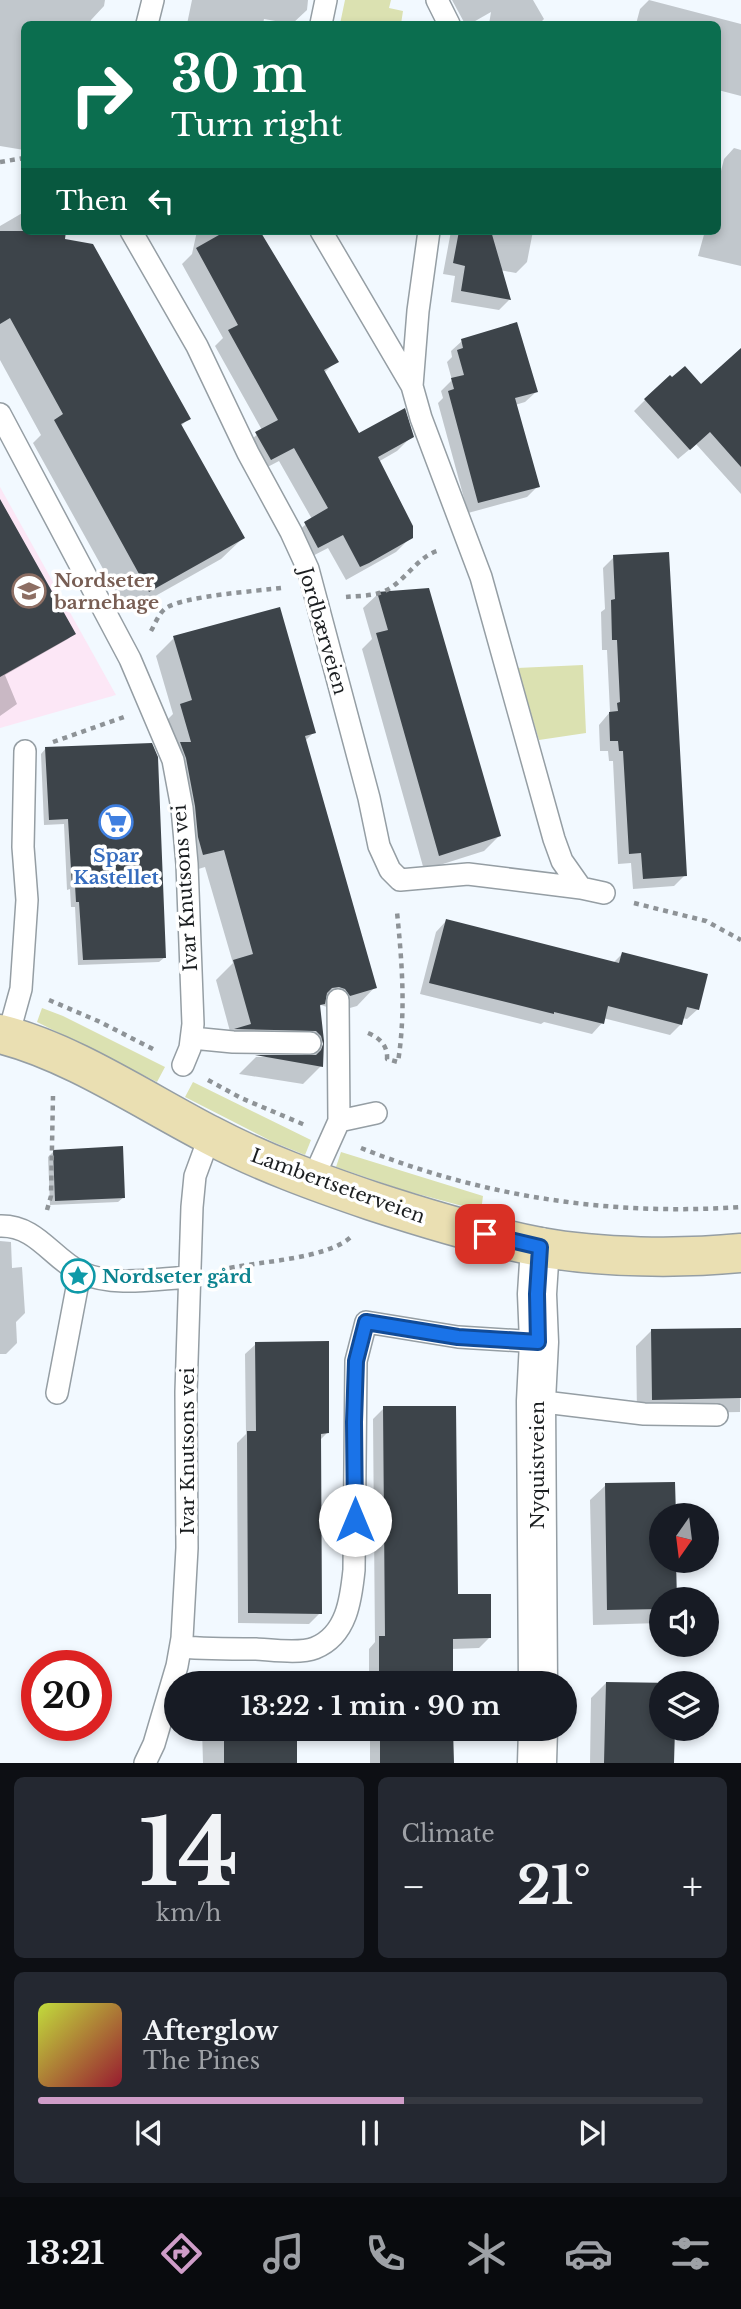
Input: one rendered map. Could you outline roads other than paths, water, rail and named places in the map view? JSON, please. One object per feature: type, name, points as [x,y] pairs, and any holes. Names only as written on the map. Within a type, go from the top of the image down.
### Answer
[{"type":"main road","name":"Lambertseterveien","points":[[4,1035],[88,1069],[209,1135],[312,1181],[437,1222],[540,1247],[584,1253],[667,1256],[741,1253]]},
{"type":"street","name":"Nyquistveien","points":[[538,1671],[536,1402],[540,1247]]},
{"type":"street","points":[[537,1763],[538,1741]]},
{"type":"lane","points":[[148,21],[153,0]]},
{"type":"lane","points":[[322,21],[326,0]]},
{"type":"lane","points":[[437,0],[448,21]]},
{"type":"lane","name":"Jordbærveien","points":[[133,235],[197,346],[248,453],[291,532],[315,592],[379,846],[390,870],[400,880],[468,874],[581,888]]},
{"type":"lane","points":[[323,235],[412,386],[421,418],[481,577],[562,862],[581,888],[604,893]]},
{"type":"lane","points":[[412,386],[418,311],[428,235]]},
{"type":"lane","name":"Ivar Knutsons vei","points":[[0,414],[130,659],[173,760],[182,808],[187,875],[192,1038],[183,1065]]},
{"type":"lane","points":[[4,1035],[21,989],[26,913],[23,847],[25,751]]},
{"type":"lane","points":[[312,1181],[335,1128],[338,1000]]},
{"type":"lane","points":[[192,1038],[233,1042],[310,1043]]},
{"type":"lane","points":[[335,1128],[376,1113]]},
{"type":"lane","name":"Ivar Knutsons vei","points":[[145,1763],[154,1744],[181,1647],[187,1548],[186,1392],[189,1278],[195,1176],[209,1135]]},
{"type":"lane","points":[[0,1226],[23,1229],[80,1272],[115,1281],[189,1278]]},
{"type":"lane","points":[[57,1393],[80,1272]]},
{"type":"lane","points":[[181,1647],[289,1651],[315,1648],[330,1637],[344,1621],[351,1597],[354,1570],[356,1361],[366,1322],[458,1337],[538,1342]]},
{"type":"lane","points":[[536,1402],[644,1414],[717,1415]]},
{"type":"place","name":"Nordseter barnehage","points":[[29,591]]},
{"type":"place","name":"Spar Kastellet","points":[[116,822]]},
{"type":"place","name":"Nordseter gård","points":[[78,1276]]}]
